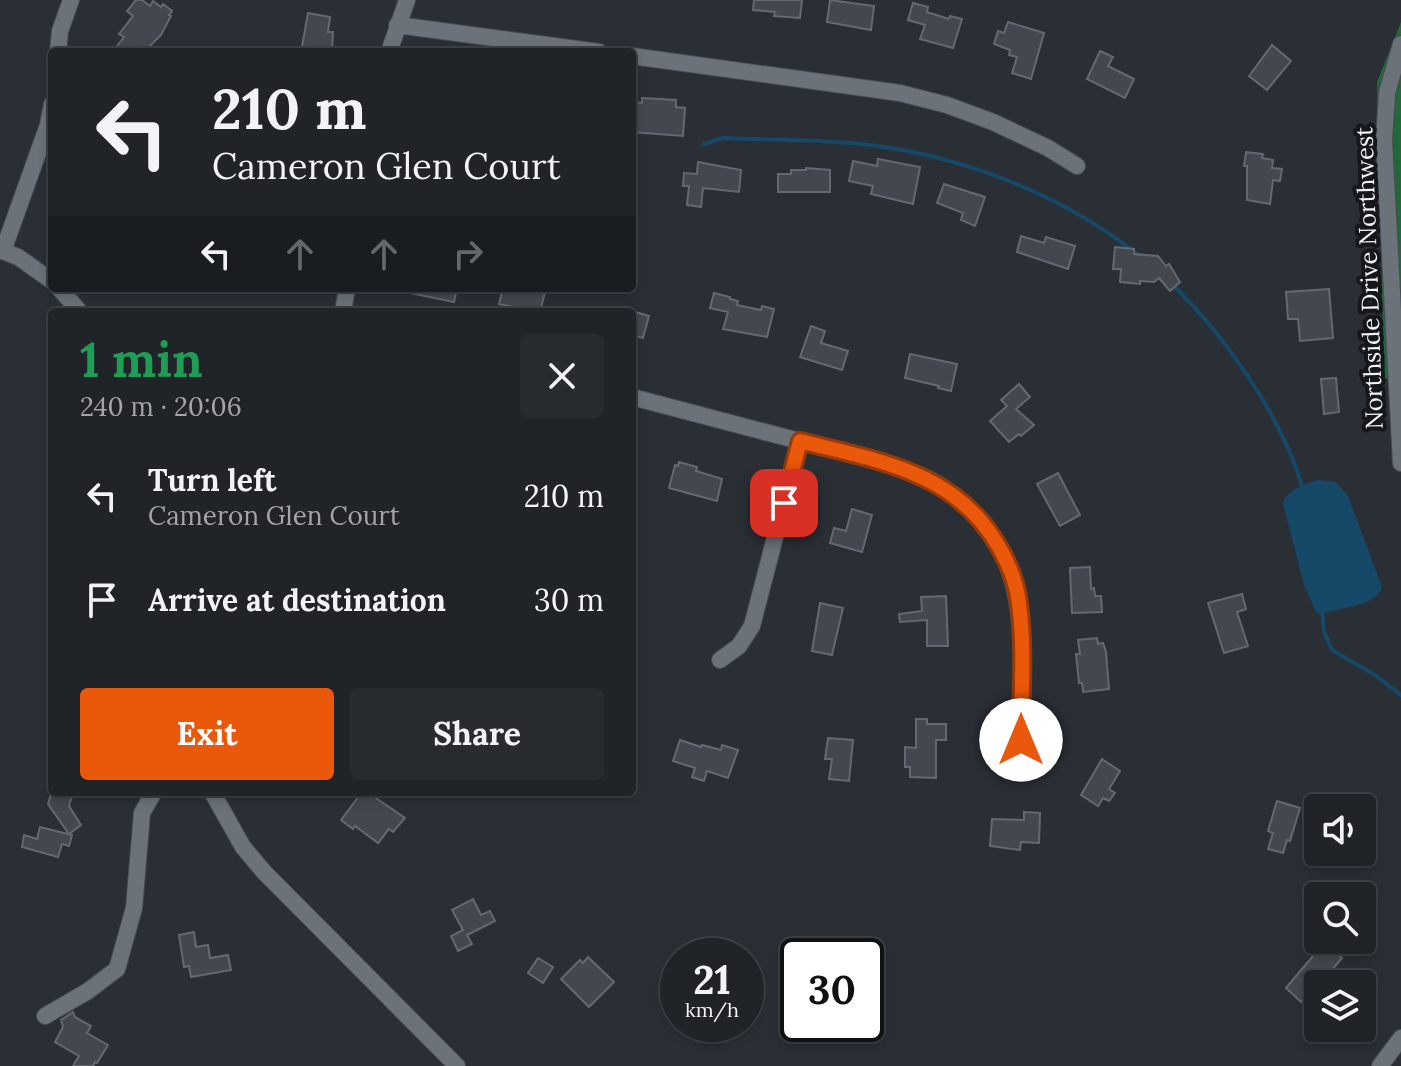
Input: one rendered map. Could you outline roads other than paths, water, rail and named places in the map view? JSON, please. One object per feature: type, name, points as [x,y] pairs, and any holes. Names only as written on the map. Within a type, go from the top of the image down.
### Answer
[{"type":"street","points":[[58,48],[60,31],[71,0]]},
{"type":"street","points":[[390,48],[407,0]]},
{"type":"street","points":[[397,25],[569,48]]},
{"type":"street","name":"Northside Drive Northwest","points":[[1401,44],[1387,93],[1384,140],[1396,272],[1401,463]]},
{"type":"street","points":[[636,57],[900,93],[947,105],[993,122],[1048,148],[1077,166]]},
{"type":"street","points":[[48,125],[2,250],[48,278]]},
{"type":"street","points":[[62,292],[76,308]]},
{"type":"street","points":[[636,398],[887,464],[928,479],[961,499],[988,528],[1008,563],[1019,601],[1021,740]]},
{"type":"street","points":[[720,660],[739,646],[752,626],[800,441]]},
{"type":"street","points":[[45,1016],[88,991],[117,969],[134,908],[142,813],[152,796]]},
{"type":"street","points":[[214,796],[243,847],[264,872],[457,1066]]},
{"type":"street","points":[[1380,1066],[1401,1038]]},
{"type":"water","points":[[1318,480],[1336,482],[1348,496],[1382,587],[1378,594],[1364,603],[1320,614],[1316,612],[1304,585],[1283,504],[1292,491]]},
{"type":"waterway","points":[[704,144],[723,138],[819,141],[890,148],[929,156],[967,166],[1042,195],[1111,235],[1142,258]]},
{"type":"waterway","points":[[1173,285],[1212,328],[1249,378],[1280,432],[1302,486]]},
{"type":"waterway","points":[[1322,610],[1324,632],[1332,650],[1375,675],[1401,695]]}]
